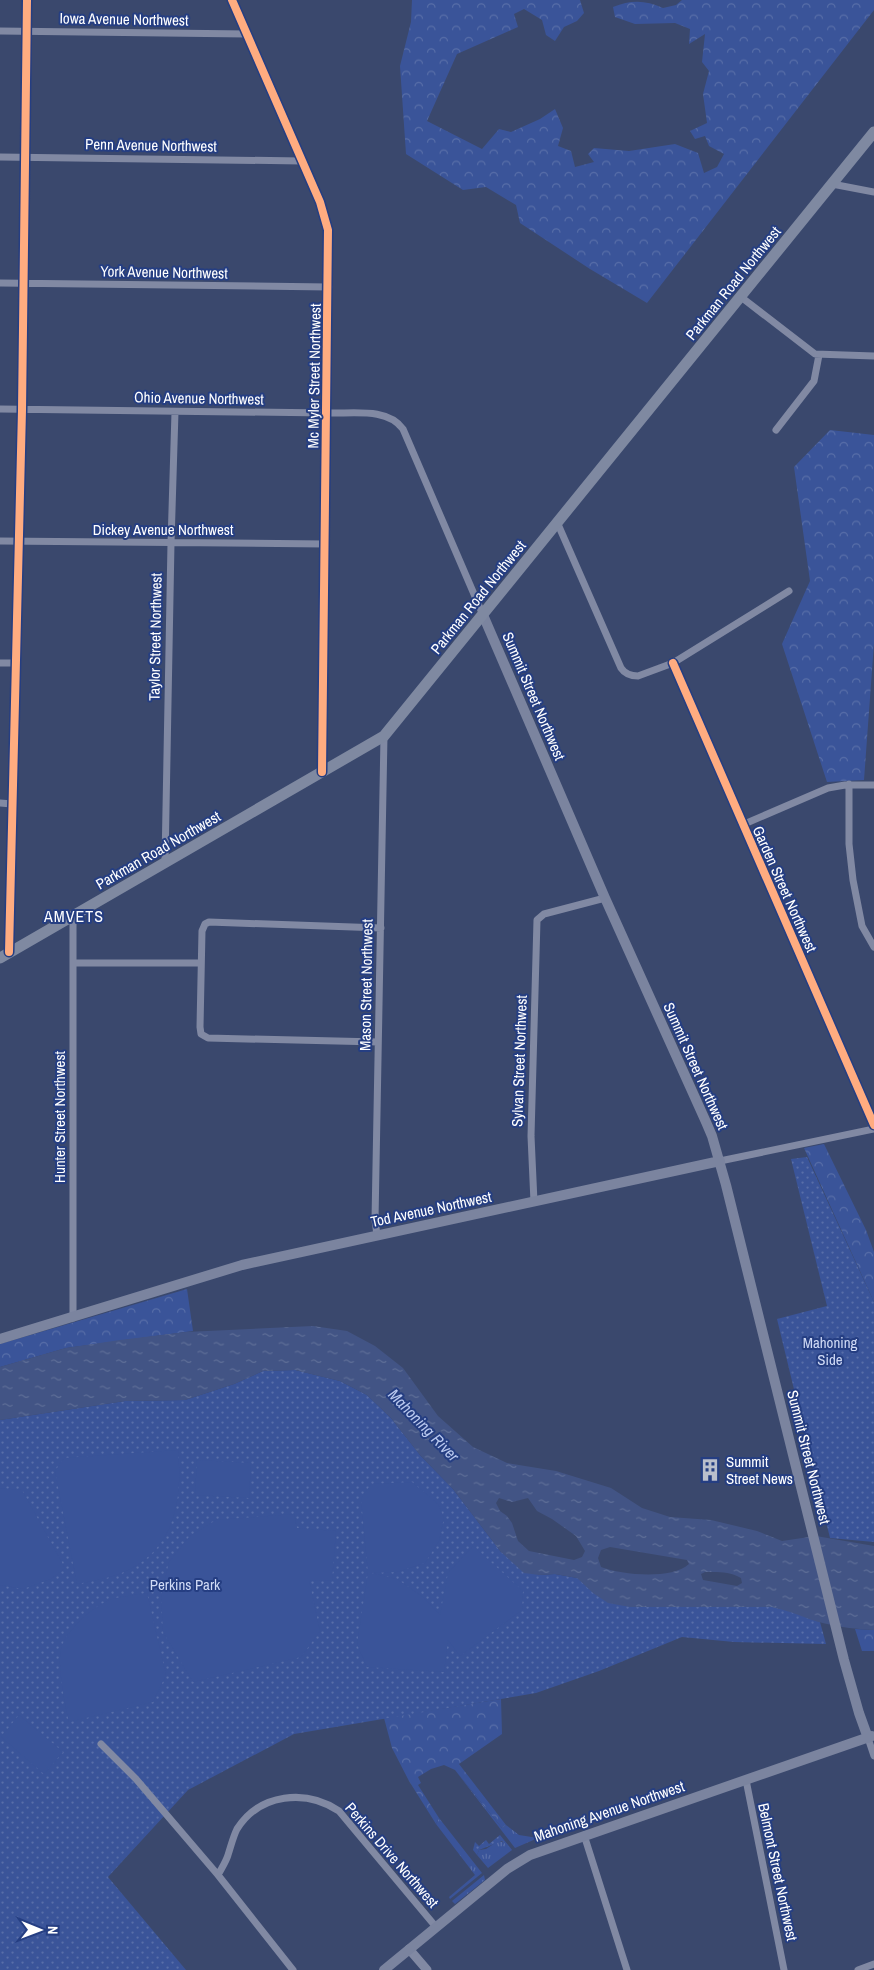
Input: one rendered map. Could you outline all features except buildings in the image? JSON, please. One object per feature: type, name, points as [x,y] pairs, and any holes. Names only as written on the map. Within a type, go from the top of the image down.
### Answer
[{"type":"main road","name":"Parkman Road Northwest","points":[[5,955],[384,736],[874,132]]},
{"type":"main road","name":"Summit Street Northwest","points":[[482,615],[605,898],[709,1129],[720,1161],[844,1660],[859,1713],[871,1737]]},
{"type":"main road","name":"Tod Avenue Northwest","points":[[0,1339],[242,1265],[720,1161]]},
{"type":"main road","name":"Mahoning Avenue Northwest","points":[[384,1970],[516,1862],[530,1855],[871,1737]]},
{"type":"street","points":[[5,955],[12,804],[22,410],[27,0]]},
{"type":"street","name":"Mc Myler Street Northwest","points":[[232,0],[326,219],[329,248],[329,287],[322,772]]},
{"type":"street","name":"Iowa Avenue Northwest","points":[[0,31],[247,34]]},
{"type":"street","name":"Penn Avenue Northwest","points":[[0,157],[302,161]]},
{"type":"street","points":[[832,184],[874,192]]},
{"type":"street","name":"York Avenue Northwest","points":[[0,283],[329,287]]},
{"type":"street","points":[[741,297],[811,352],[819,355],[874,356]]},
{"type":"street","points":[[776,430],[814,382],[819,355]]},
{"type":"street","name":"Ohio Avenue Northwest","points":[[0,409],[380,414],[396,422]]},
{"type":"street","name":"Taylor Street Northwest","points":[[165,862],[175,412]]},
{"type":"street","name":"Summit Street Northwest","points":[[396,422],[402,429],[482,615]]},
{"type":"street","points":[[557,522],[621,668],[630,675],[638,676],[673,663],[789,591]]},
{"type":"street","name":"Dickey Avenue Northwest","points":[[0,541],[325,544]]},
{"type":"street","points":[[0,663],[15,663]]},
{"type":"street","name":"Garden Street Northwest","points":[[673,663],[874,1125]]},
{"type":"street","name":"Mason Street Northwest","points":[[377,1235],[375,1220],[384,736]]},
{"type":"street","points":[[742,825],[818,791],[849,784],[874,785]]},
{"type":"street","points":[[849,784],[849,844],[853,880],[862,926],[874,947]]},
{"type":"street","points":[[0,803],[12,804]]},
{"type":"street","name":"Sylvan Street Northwest","points":[[534,1202],[530,1136],[538,920],[544,914],[605,898]]},
{"type":"street","name":"Hunter Street Northwest","points":[[73,916],[73,1318]]},
{"type":"street","points":[[378,1042],[204,1037],[200,1032],[202,931],[205,924],[209,922],[381,928]]},
{"type":"street","points":[[73,963],[202,963]]},
{"type":"street","name":"Tod Avenue Northwest","points":[[720,1161],[874,1129]]},
{"type":"street","name":"Summit Street Northwest","points":[[871,1737],[874,1756]]},
{"type":"street","points":[[101,1744],[136,1779],[218,1875],[293,1970]]},
{"type":"street","name":"Belmont Street Northwest","points":[[746,1780],[784,1970]]},
{"type":"street","name":"Perkins Drive Northwest","points":[[218,1875],[228,1856],[236,1831],[252,1812],[264,1804],[277,1799],[293,1797],[311,1798],[331,1806],[345,1817],[436,1927]]},
{"type":"street","points":[[584,1835],[628,1970]]},
{"type":"street","points":[[409,1949],[426,1970]]},
{"type":"street","points":[[858,1970],[874,1964]]},
{"type":"green space","points":[[412,0],[580,0],[584,13],[577,21],[564,27],[555,41],[546,35],[542,20],[524,9],[514,14],[518,27],[457,54],[427,121],[482,149],[499,129],[511,132],[540,119],[555,109],[563,128],[558,146],[571,151],[575,167],[594,162],[588,154],[594,148],[629,151],[675,144],[698,153],[704,173],[717,167],[724,154],[709,146],[705,136],[695,139],[690,131],[707,123],[703,94],[709,71],[702,62],[705,34],[689,44],[690,29],[675,23],[635,24],[615,17],[613,7],[638,2],[650,3],[663,8],[676,5],[682,0],[874,0],[874,10],[647,303],[590,269],[520,223],[516,205],[486,187],[463,190],[406,154],[400,66],[411,22]]},
{"type":"green space","points":[[830,430],[874,435],[874,643],[864,780],[827,782],[782,644],[810,581],[794,467]]},
{"type":"green space","points":[[824,1144],[866,1230],[874,1252],[874,1302],[804,1148]]},
{"type":"green space","name":"Mahoning Side","points":[[807,1157],[874,1302],[874,1542],[830,1538],[777,1319],[827,1306],[791,1159]]},
{"type":"green space","points":[[187,1289],[193,1331],[66,1348],[0,1367],[0,1344]]},
{"type":"green space","name":"Perkins Park","points":[[295,1370],[340,1381],[367,1395],[391,1418],[420,1455],[453,1489],[501,1552],[539,1575],[555,1574],[577,1578],[705,1606],[772,1607],[792,1611],[820,1622],[826,1644],[734,1642],[682,1637],[599,1671],[536,1693],[294,1734],[188,1790],[108,1877],[186,1970],[0,1970],[0,1420],[125,1401],[185,1400],[234,1384],[263,1371]]},
{"type":"green space","points":[[178,1450],[179,1488],[176,1507],[171,1524],[163,1539],[152,1553],[138,1565],[114,1576],[77,1584],[55,1471],[64,1458]]},
{"type":"green space","points":[[197,1460],[251,1463],[249,1498],[195,1495]]},
{"type":"green space","points":[[412,1482],[438,1504],[444,1518],[439,1541],[425,1563],[397,1572],[371,1573],[397,1579],[423,1597],[440,1615],[448,1573],[473,1546],[523,1591],[522,1610],[460,1656],[448,1640],[444,1672],[367,1667],[357,1644],[368,1573],[361,1499],[371,1484]]},
{"type":"green space","points":[[0,1488],[22,1490],[65,1568],[51,1579],[23,1589],[0,1585]]},
{"type":"green space","points":[[294,1514],[297,1528],[336,1531],[332,1581],[309,1580],[320,1631],[301,1657],[193,1682],[163,1632],[161,1596],[169,1562],[189,1537],[216,1520]]},
{"type":"green space","points":[[147,1593],[166,1675],[153,1702],[69,1722],[60,1665],[61,1649],[68,1634],[89,1613],[105,1602],[116,1598]]},
{"type":"green space","points":[[855,1629],[874,1630],[874,1651],[862,1651]]},
{"type":"green space","points":[[501,1699],[502,1734],[459,1764],[506,1825],[502,1828],[455,1770],[444,1765],[431,1769],[418,1777],[421,1783],[418,1785],[439,1818],[436,1824],[409,1781],[392,1748],[384,1718]]},
{"type":"green space","points":[[19,1715],[63,1752],[44,1774],[1,1737]]},
{"type":"green space","points":[[455,1770],[502,1828],[506,1825],[519,1835],[538,1838],[515,1848]]},
{"type":"green space","points":[[439,1818],[482,1873],[450,1899],[449,1897],[475,1875],[436,1824]]},
{"type":"green space","points":[[500,1835],[512,1850],[502,1841],[479,1850],[477,1855],[473,1850],[475,1842],[479,1846],[486,1840],[489,1844]]},
{"type":"green space","points":[[498,1841],[506,1843],[512,1850],[488,1868],[477,1855],[479,1850],[486,1849]]},
{"type":"green space","points":[[484,1875],[485,1880],[455,1904],[452,1901]]},
{"type":"water","name":"Mahoning River","points":[[313,1326],[347,1331],[375,1346],[403,1368],[438,1416],[473,1447],[507,1463],[556,1471],[611,1488],[642,1508],[670,1517],[711,1520],[757,1531],[782,1541],[816,1536],[874,1546],[874,1630],[825,1624],[772,1607],[630,1607],[608,1603],[593,1593],[577,1578],[555,1574],[539,1575],[524,1573],[501,1552],[453,1489],[420,1455],[391,1418],[367,1395],[340,1381],[295,1370],[263,1371],[234,1384],[185,1400],[125,1401],[0,1420],[0,1367],[66,1348],[186,1332]],"holes":[[[499,1498],[512,1502],[528,1498],[537,1511],[576,1536],[585,1551],[582,1557],[574,1560],[529,1551],[518,1541],[512,1523],[500,1511],[496,1503]],[[610,1547],[687,1560],[689,1564],[671,1572],[646,1575],[633,1574],[601,1567],[598,1558],[601,1550]],[[705,1572],[728,1573],[741,1578],[742,1583],[737,1586],[703,1580],[701,1574]]]},
{"type":"cycle path","points":[[9,952],[22,410],[27,0]]},
{"type":"cycle path","points":[[232,0],[320,202],[328,230],[322,772]]},
{"type":"cycle path","points":[[673,663],[874,1125]]},
{"type":"place","name":"Summit Street News","points":[[710,1470]]},
{"type":"district","name":"AMVETS","points":[[74,916]]}]
